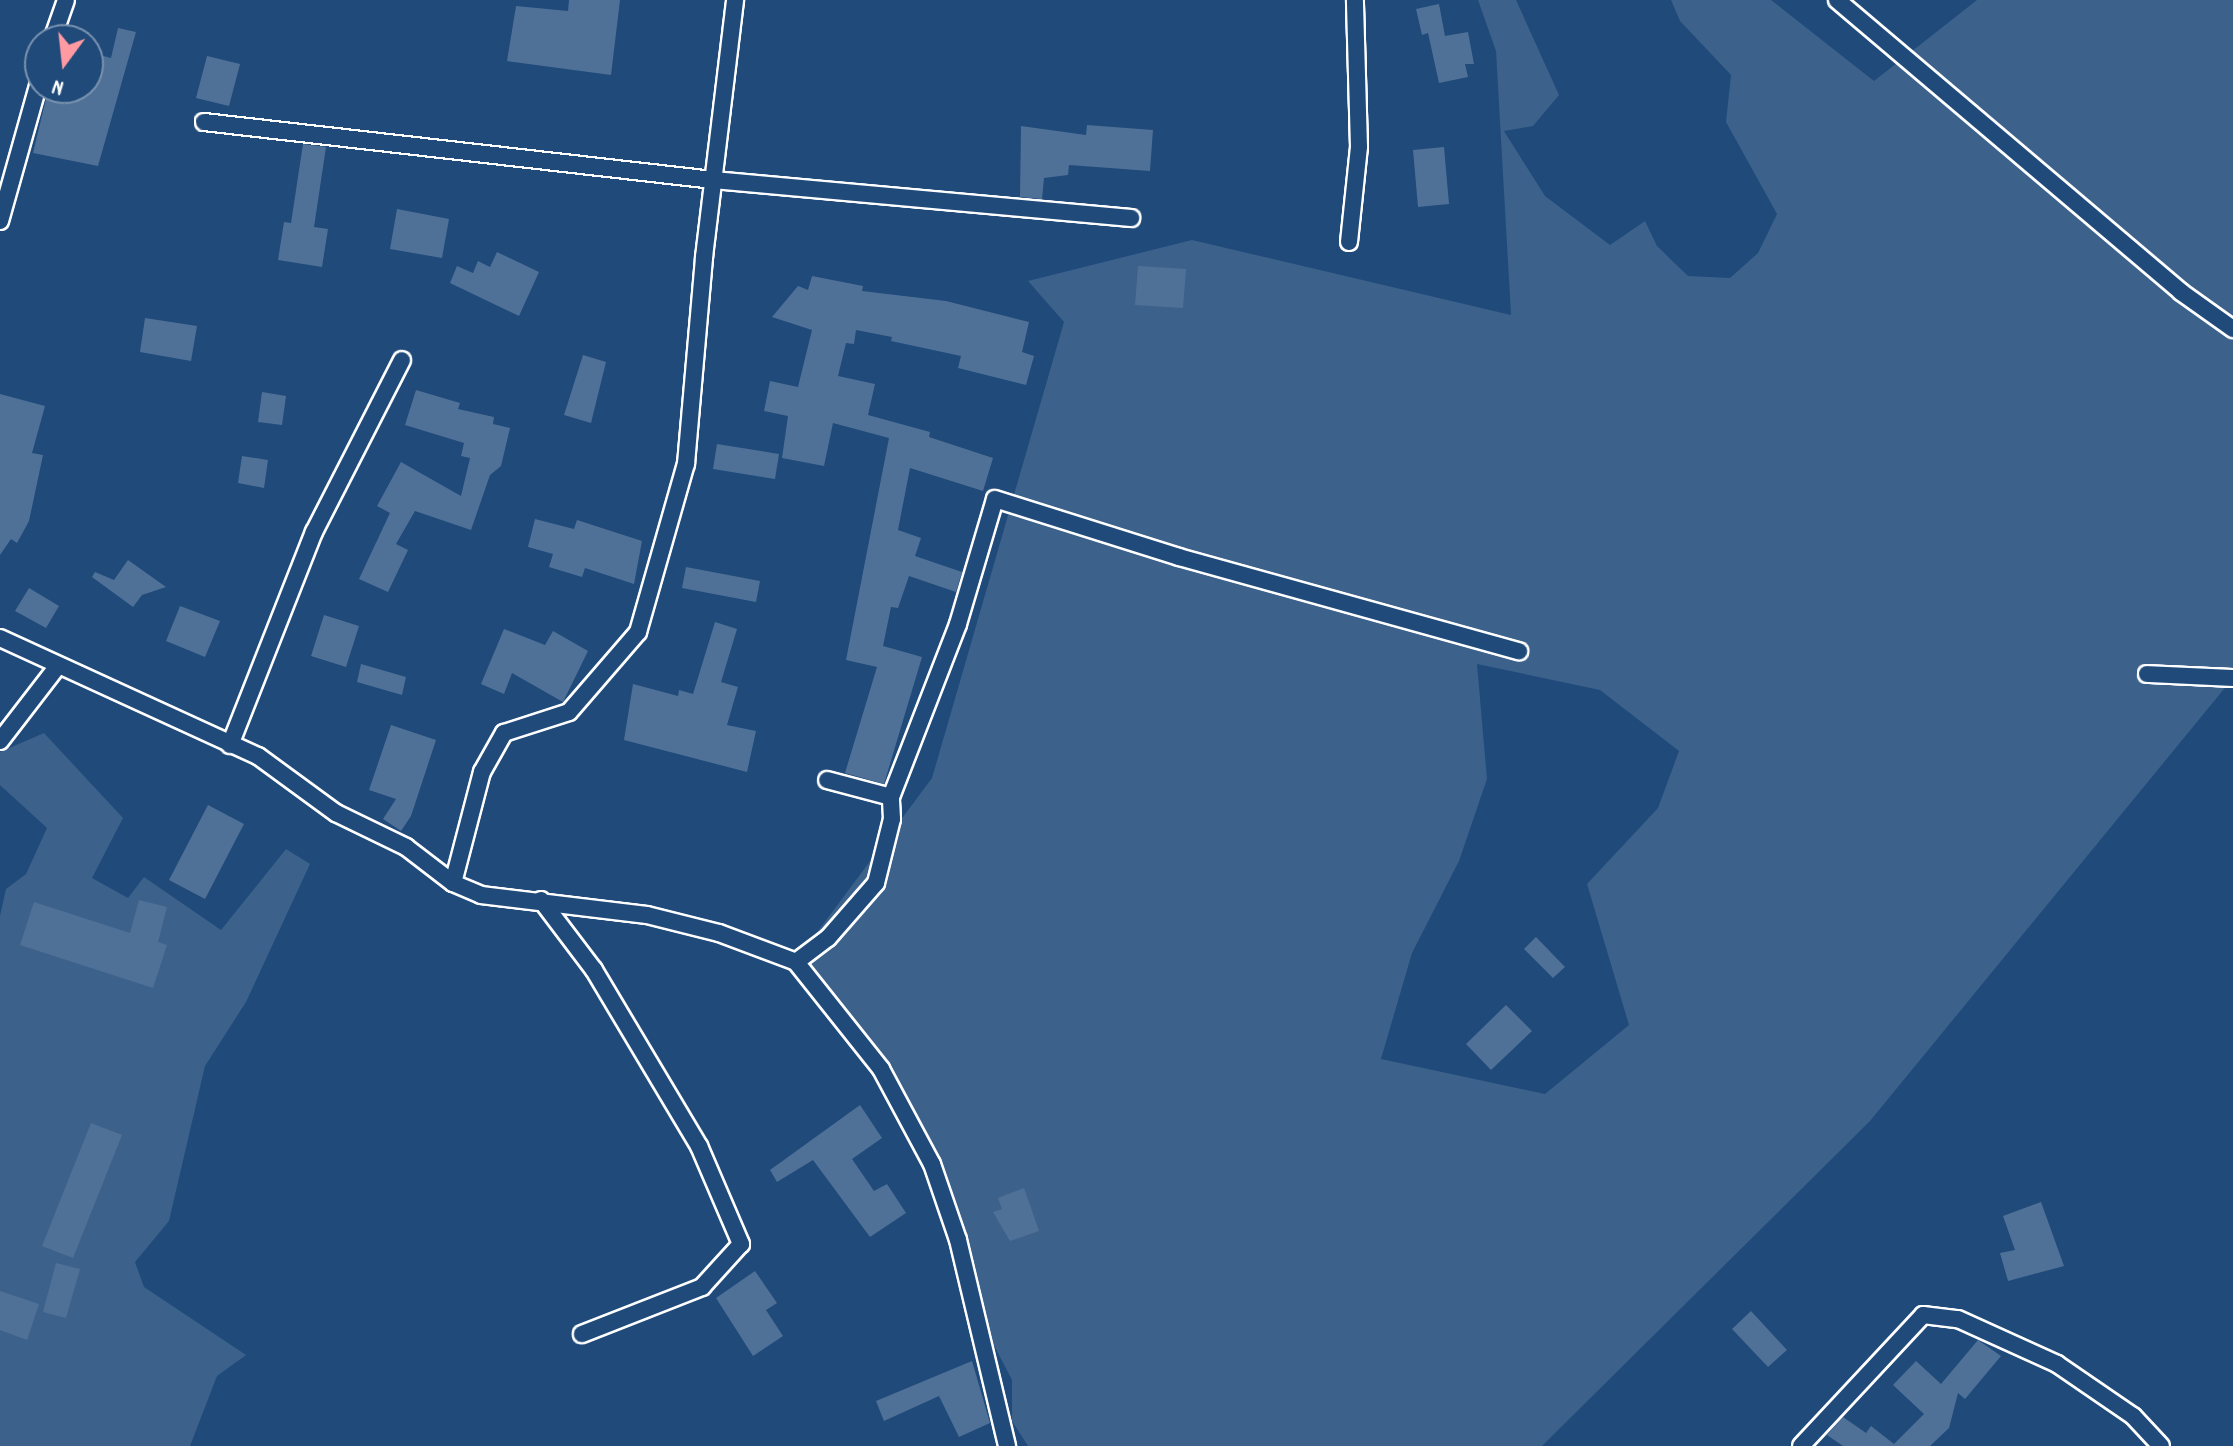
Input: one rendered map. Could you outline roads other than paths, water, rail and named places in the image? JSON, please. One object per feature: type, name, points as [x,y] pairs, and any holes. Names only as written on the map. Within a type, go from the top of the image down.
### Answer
[{"type":"street","points":[[58,24],[66,0]]},
{"type":"street","points":[[453,883],[482,772],[504,733],[569,712],[638,632],[686,464],[713,180],[735,0]]},
{"type":"street","points":[[1349,242],[1359,147],[1355,0]]},
{"type":"street","points":[[1837,0],[2181,292],[2233,329]]},
{"type":"street","points":[[0,221],[33,104]]},
{"type":"street","points":[[204,122],[713,180],[1131,218]]},
{"type":"street","points":[[230,745],[314,532],[402,360]]},
{"type":"street","points":[[796,962],[828,938],[876,883],[892,819],[891,797],[958,624],[995,499],[1179,557],[1519,651]]},
{"type":"street","points":[[0,638],[291,776],[336,813],[406,847],[453,883],[481,895],[647,915],[719,933],[796,962],[881,1069],[932,1164],[958,1240],[1007,1446]]},
{"type":"street","points":[[0,741],[57,667]]},
{"type":"street","points":[[2147,674],[2233,678]]},
{"type":"street","points":[[827,780],[891,797]]},
{"type":"street","points":[[541,900],[594,970],[699,1146],[741,1244],[702,1287],[582,1334]]},
{"type":"street","points":[[1801,1446],[1923,1315],[1958,1319],[2057,1364],[2133,1416],[2161,1446]]}]
